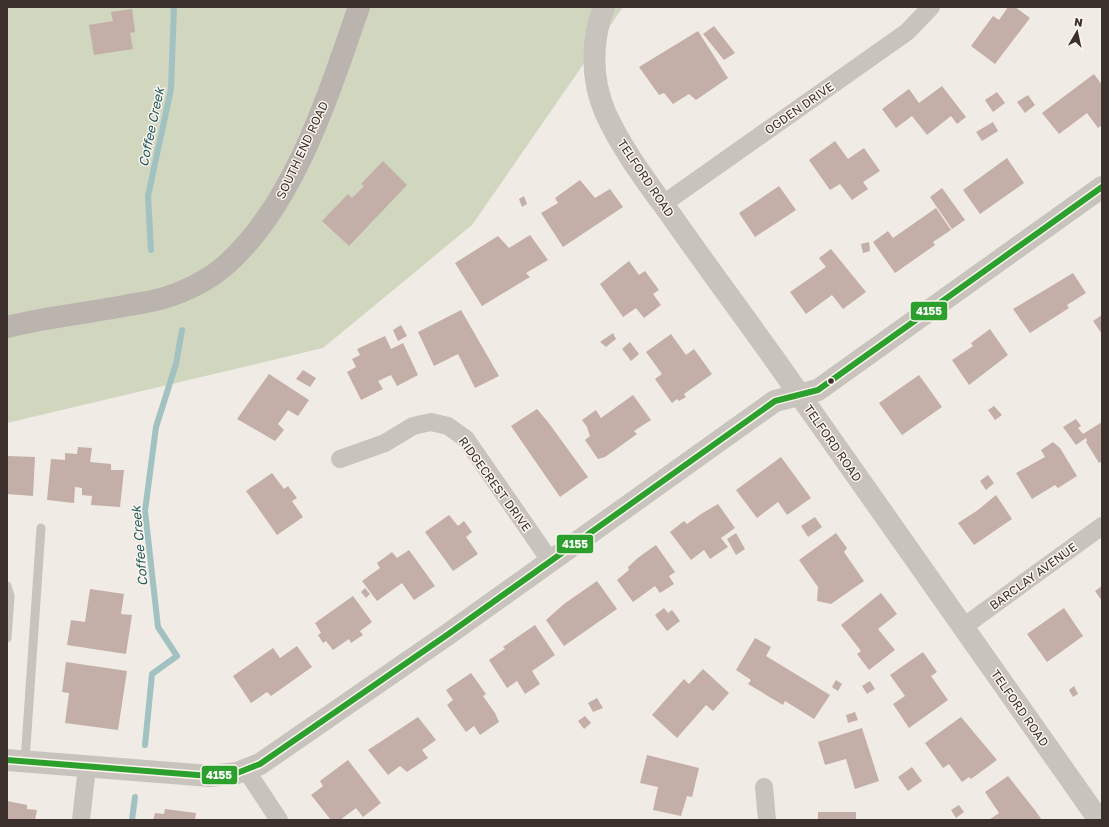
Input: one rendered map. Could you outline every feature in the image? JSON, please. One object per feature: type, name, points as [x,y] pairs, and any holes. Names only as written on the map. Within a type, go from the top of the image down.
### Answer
[{"type":"main road","name":"SOUTH END ROAD","points":[[7,327],[134,304],[173,295],[193,286],[227,264],[258,231],[286,189],[323,107],[359,7]]},
{"type":"street","name":"TELFORD ROAD","points":[[604,7],[599,23],[594,54],[597,86],[605,111],[630,156],[800,395],[1098,820]]},
{"type":"street","name":"OGDEN DRIVE","points":[[663,204],[906,32],[931,7]]},
{"type":"street","points":[[16,760],[210,776],[236,773],[260,764],[551,562],[776,401],[818,390],[1102,187]]},
{"type":"street","name":"RIDGECREST DRIVE","points":[[340,459],[385,443],[413,426],[431,422],[448,426],[466,439],[551,562]]},
{"type":"street","name":"BARCLAY AVENUE","points":[[963,627],[1102,526]]},
{"type":"street","points":[[81,820],[87,767]]},
{"type":"street","points":[[246,770],[279,820]]},
{"type":"street","points":[[764,787],[767,820]]},
{"type":"lane","points":[[16,760],[41,528]]},
{"type":"lane","points":[[7,586],[10,596],[7,638]]},
{"type":"green space","points":[[7,7],[623,7],[472,225],[323,348],[7,423]]},
{"type":"building","points":[[1008,7],[1015,7],[1030,18],[995,64],[971,46],[993,16],[999,20]]},
{"type":"building","points":[[132,9],[135,32],[130,33],[133,49],[94,55],[89,25],[113,21],[111,12]]},
{"type":"building","points":[[714,26],[735,53],[724,60],[703,34]]},
{"type":"building","points":[[698,31],[728,78],[696,100],[689,94],[673,104],[664,93],[659,95],[639,67]]},
{"type":"building","points":[[1094,74],[1102,85],[1102,125],[1098,128],[1087,113],[1059,134],[1042,113]]},
{"type":"building","points":[[942,86],[966,117],[957,124],[951,116],[927,135],[912,116],[896,128],[882,109],[909,89],[919,103]]},
{"type":"building","points":[[997,92],[1005,103],[993,112],[985,100]]},
{"type":"building","points":[[1028,95],[1035,105],[1025,113],[1017,102]]},
{"type":"building","points":[[993,122],[998,131],[982,141],[976,132]]},
{"type":"building","points":[[835,141],[848,159],[864,148],[880,171],[863,182],[868,189],[852,200],[840,184],[830,190],[809,160]]},
{"type":"building","points":[[1007,158],[1024,183],[980,214],[963,190]]},
{"type":"building","points":[[383,161],[407,185],[349,246],[322,221],[348,194],[352,198],[364,186],[361,184]]},
{"type":"building","points":[[580,180],[595,198],[610,189],[623,207],[563,247],[541,213],[558,203],[555,198]]},
{"type":"building","points":[[779,186],[796,210],[755,237],[739,213]]},
{"type":"building","points":[[942,188],[965,220],[952,229],[930,197]]},
{"type":"building","points":[[524,196],[527,204],[522,207],[519,199]]},
{"type":"building","points":[[936,208],[951,230],[933,242],[935,245],[895,273],[873,242],[888,231],[893,238]]},
{"type":"building","points":[[530,235],[548,260],[526,273],[530,277],[482,306],[455,263],[498,236],[509,248]]},
{"type":"building","points":[[869,242],[870,251],[863,253],[861,244]]},
{"type":"building","points":[[831,249],[866,292],[843,309],[832,295],[806,314],[790,292],[826,267],[819,258]]},
{"type":"building","points":[[629,261],[639,275],[645,271],[659,290],[653,294],[661,305],[644,318],[636,308],[623,317],[600,284]]},
{"type":"building","points":[[1073,273],[1086,293],[1067,305],[1069,308],[1030,333],[1013,309]]},
{"type":"building","points":[[461,310],[499,376],[475,388],[458,354],[434,366],[418,332]]},
{"type":"building","points":[[1102,315],[1102,334],[1093,321]]},
{"type":"building","points":[[401,325],[407,336],[398,341],[393,330]]},
{"type":"building","points":[[990,329],[1008,355],[969,385],[952,360],[973,346],[971,343]]},
{"type":"building","points":[[613,333],[616,339],[606,347],[600,342]]},
{"type":"building","points":[[671,334],[686,355],[694,349],[712,374],[684,394],[686,397],[679,401],[677,399],[672,403],[655,379],[662,374],[646,352]]},
{"type":"building","points":[[385,336],[391,349],[403,343],[418,375],[397,386],[391,375],[378,381],[383,389],[361,400],[347,372],[356,367],[352,359],[360,355],[357,349]]},
{"type":"building","points":[[630,342],[639,354],[631,361],[622,349]]},
{"type":"building","points":[[303,370],[316,378],[310,387],[296,379]]},
{"type":"building","points":[[269,374],[309,400],[298,416],[288,410],[278,424],[284,430],[275,441],[237,419]]},
{"type":"building","points":[[919,375],[942,407],[902,435],[879,403]]},
{"type":"building","points":[[633,395],[651,420],[634,431],[637,434],[605,457],[598,459],[585,440],[590,436],[587,427],[582,420],[596,410],[601,418]]},
{"type":"building","points":[[994,406],[1002,415],[995,420],[988,410]]},
{"type":"building","points":[[537,409],[588,477],[560,497],[511,426]]},
{"type":"building","points":[[1076,419],[1081,426],[1078,428],[1083,434],[1102,422],[1102,461],[1099,463],[1086,442],[1086,438],[1076,445],[1063,427]]},
{"type":"building","points":[[1053,442],[1060,448],[1077,476],[1058,488],[1055,485],[1032,499],[1016,473],[1045,457],[1041,450]]},
{"type":"building","points":[[78,447],[92,448],[90,462],[111,464],[111,470],[124,470],[120,507],[91,505],[92,496],[82,495],[82,488],[75,487],[74,503],[47,500],[51,459],[65,460],[65,453],[77,454]]},
{"type":"building","points":[[7,456],[35,457],[33,496],[7,494]]},
{"type":"building","points":[[781,457],[811,498],[787,515],[778,502],[757,518],[736,490]]},
{"type":"building","points":[[272,473],[284,489],[288,486],[297,498],[292,501],[303,517],[277,535],[246,491]]},
{"type":"building","points":[[988,475],[994,483],[986,490],[980,481]]},
{"type":"building","points":[[996,495],[1012,519],[974,545],[958,523],[978,510]]},
{"type":"building","points":[[718,504],[735,528],[721,538],[728,547],[710,559],[704,550],[691,560],[670,532],[684,521],[687,524]]},
{"type":"building","points":[[449,515],[458,526],[464,521],[472,532],[466,537],[478,554],[453,571],[425,532]]},
{"type":"building","points":[[815,517],[822,527],[808,537],[801,526]]},
{"type":"building","points":[[736,533],[745,549],[736,555],[727,539]]},
{"type":"building","points":[[836,533],[847,548],[844,552],[864,581],[831,604],[817,601],[818,587],[799,560]]},
{"type":"building","points":[[656,545],[675,572],[669,576],[674,584],[660,593],[655,586],[633,602],[617,580],[629,570],[628,567],[639,557]]},
{"type":"building","points":[[409,550],[435,586],[414,600],[402,583],[377,601],[362,581],[380,568],[377,563],[392,552],[397,558]]},
{"type":"building","points":[[597,581],[617,609],[564,646],[546,620],[564,604]]},
{"type":"building","points":[[1102,586],[1102,601],[1095,591]]},
{"type":"building","points":[[365,588],[370,594],[366,598],[361,592]]},
{"type":"building","points":[[90,589],[124,594],[121,614],[132,615],[126,654],[67,645],[71,620],[85,622]]},
{"type":"building","points":[[881,593],[897,614],[878,629],[895,650],[869,670],[857,654],[861,651],[841,625]]},
{"type":"building","points":[[353,596],[372,622],[360,631],[363,635],[351,643],[349,639],[333,650],[326,641],[323,643],[318,635],[321,633],[315,623]]},
{"type":"building","points":[[664,608],[668,613],[672,610],[680,621],[667,631],[655,615]]},
{"type":"building","points":[[1064,608],[1083,636],[1047,662],[1027,634]]},
{"type":"building","points":[[535,625],[555,655],[532,671],[540,684],[525,694],[517,681],[507,688],[489,660],[505,649],[503,647]]},
{"type":"building","points":[[755,638],[771,647],[766,656],[830,695],[814,719],[785,701],[783,705],[748,684],[751,680],[736,670]]},
{"type":"building","points":[[297,646],[312,667],[271,696],[267,692],[251,703],[233,676],[273,648],[280,658]]},
{"type":"building","points":[[923,652],[937,672],[931,676],[948,700],[909,728],[893,704],[905,696],[890,675]]},
{"type":"building","points":[[66,662],[127,671],[118,730],[65,723],[69,693],[62,692]]},
{"type":"building","points":[[703,669],[729,693],[713,711],[706,705],[677,738],[652,715],[684,679],[689,684]]},
{"type":"building","points":[[471,673],[486,694],[483,696],[495,713],[499,722],[480,735],[474,726],[466,732],[447,705],[453,700],[446,690]]},
{"type":"building","points":[[836,680],[842,684],[838,691],[832,687]]},
{"type":"building","points":[[870,681],[875,689],[867,694],[862,686]]},
{"type":"building","points":[[1074,686],[1078,694],[1073,697],[1069,690]]},
{"type":"building","points":[[597,698],[603,708],[593,712],[588,703]]},
{"type":"building","points":[[855,712],[858,720],[848,723],[846,715]]},
{"type":"building","points":[[585,716],[591,723],[584,729],[578,721]]},
{"type":"building","points":[[418,717],[436,740],[422,750],[428,758],[407,772],[400,766],[388,775],[368,750]]},
{"type":"building","points":[[961,717],[997,760],[971,779],[969,777],[962,782],[949,764],[943,768],[925,743]]},
{"type":"building","points":[[862,728],[879,781],[855,789],[846,759],[825,765],[818,742]]},
{"type":"building","points":[[647,755],[699,768],[692,797],[687,796],[681,816],[653,810],[658,787],[640,783]]},
{"type":"building","points":[[348,760],[381,803],[363,817],[356,808],[340,820],[331,820],[311,795],[323,786],[320,781]]},
{"type":"building","points":[[912,767],[922,781],[908,791],[898,777]]},
{"type":"building","points":[[1008,776],[1042,820],[989,820],[999,813],[985,792]]},
{"type":"building","points":[[7,801],[27,805],[27,809],[37,810],[35,820],[7,820]]},
{"type":"building","points":[[959,805],[964,812],[956,818],[951,810]]},
{"type":"building","points":[[165,809],[196,813],[195,820],[153,820],[155,813],[164,814]]},
{"type":"building","points":[[818,812],[856,812],[856,820],[818,820]]},
{"type":"waterway","name":"Coffee Creek","points":[[151,250],[148,196],[171,89],[174,7]]},
{"type":"waterway","name":"Coffee Creek","points":[[145,745],[152,674],[177,656],[158,627],[145,511],[156,427],[176,364],[182,330]]},
{"type":"waterway","name":"Coffee Creek","points":[[132,820],[135,797]]},
{"type":"transit line","name":"4155","points":[[7,760],[210,776],[237,773],[260,764],[447,635],[775,401],[818,390],[1102,187]]}]
